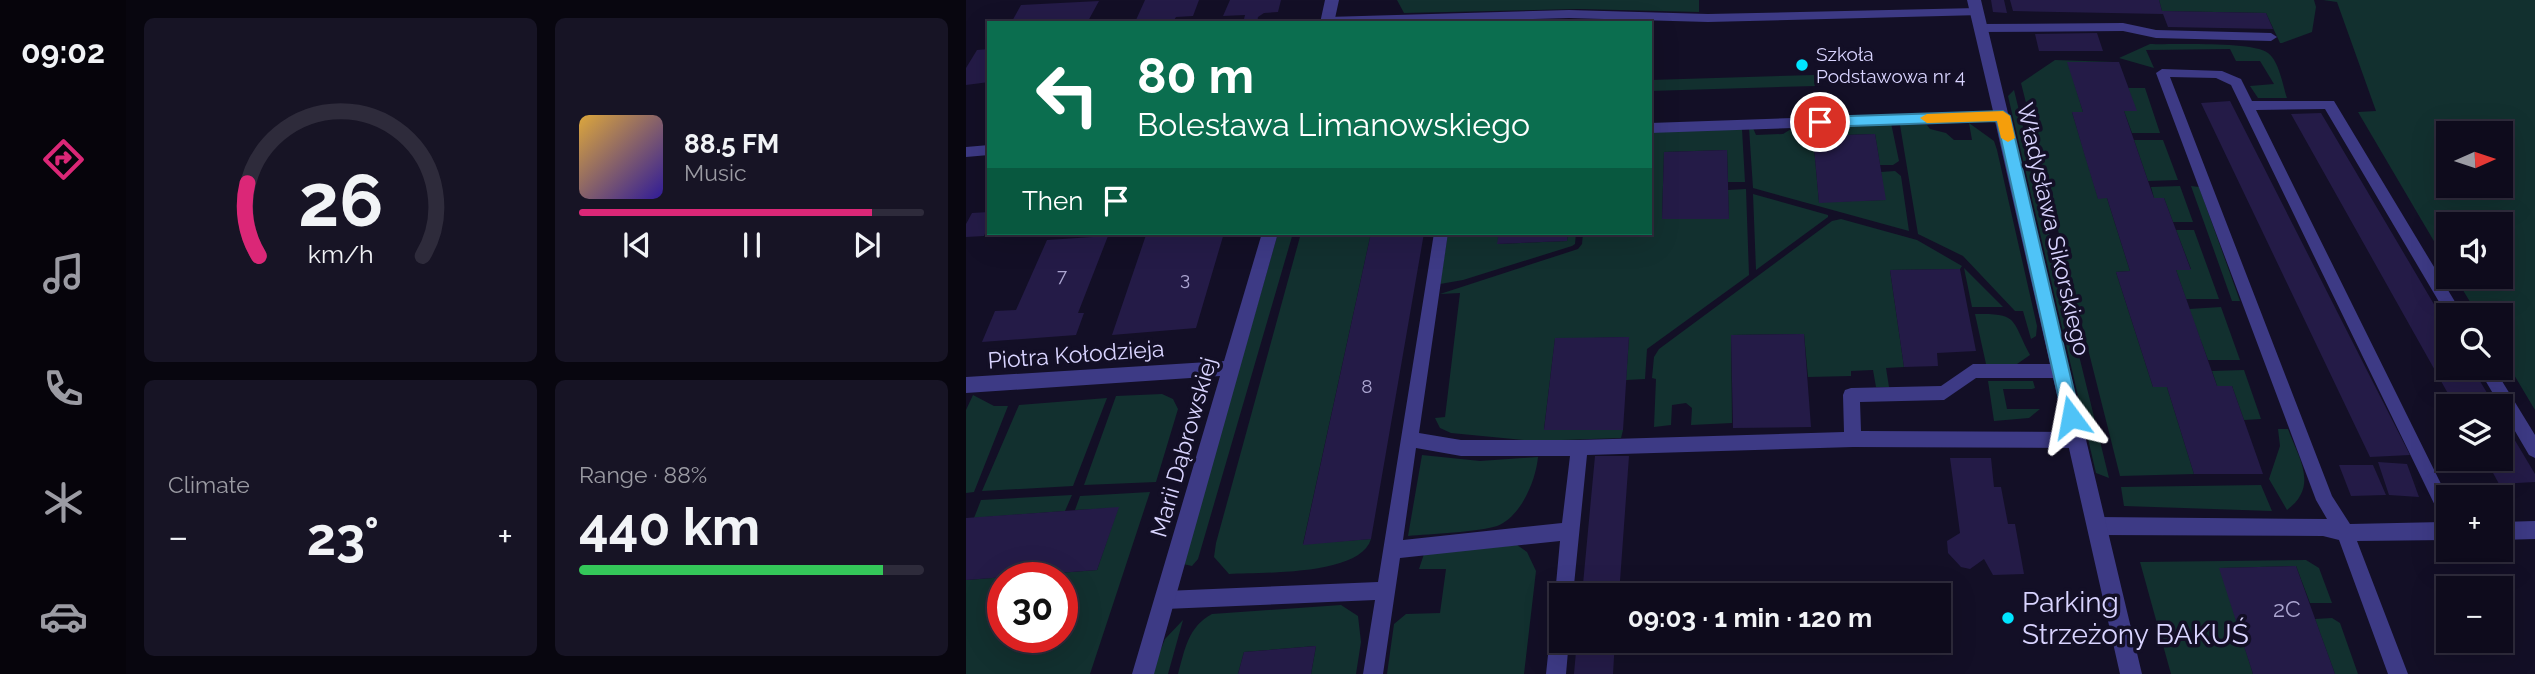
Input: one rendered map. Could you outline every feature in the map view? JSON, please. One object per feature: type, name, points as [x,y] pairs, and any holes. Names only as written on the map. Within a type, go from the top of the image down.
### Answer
[{"type":"street","points":[[1327,21],[1332,0]]},
{"type":"street","name":"Władysława Sikorskiego","points":[[1976,6],[2131,674]]},
{"type":"street","points":[[1652,128],[2003,116]]},
{"type":"street","points":[[966,152],[987,150]]},
{"type":"street","name":"Marii Dąbrowskiej","points":[[1143,674],[1269,235]]},
{"type":"street","name":"Piotra Kołodzieja","points":[[966,385],[1232,368]]},
{"type":"lane","points":[[1357,21],[1569,14],[1708,18],[1976,6]]},
{"type":"lane","points":[[1981,28],[2123,27],[2156,34],[2271,37]]},
{"type":"lane","points":[[2399,674],[2345,533],[2325,500],[2162,73],[2218,74],[2236,82],[2436,491]]},
{"type":"lane","points":[[2248,106],[2329,104],[2448,303]]},
{"type":"lane","points":[[1373,674],[1441,235]]},
{"type":"lane","points":[[1853,439],[1851,395],[1944,393],[1973,371],[2061,371]]},
{"type":"lane","points":[[2493,380],[2535,450]]},
{"type":"lane","points":[[1409,439],[1461,448],[1579,448],[1853,439],[2077,440]]},
{"type":"lane","points":[[1565,583],[1579,448]]},
{"type":"lane","points":[[2097,526],[2323,527],[2345,533],[2436,531]]},
{"type":"lane","points":[[2513,531],[2535,530]]},
{"type":"lane","points":[[1392,550],[1570,531]]},
{"type":"lane","points":[[1165,600],[1368,590],[1385,592]]},
{"type":"lane","points":[[1556,674],[1558,653]]},
{"type":"green space","points":[[1397,0],[1699,0],[1699,12],[1579,9],[1404,13]]},
{"type":"green space","points":[[2159,0],[2314,0],[2316,7],[2312,32],[2280,43],[2266,13],[2162,11]]},
{"type":"green space","points":[[2323,0],[2535,0],[2535,410],[2513,373],[2513,303],[2471,303],[2462,289],[2513,289],[2513,212],[2436,212],[2436,245],[2358,112],[2376,111],[2337,2]]},
{"type":"green space","points":[[2150,44],[2230,45],[2259,49],[2268,53],[2275,62],[2287,98],[2258,98],[2250,86],[2274,84],[2260,61],[2236,61],[2230,49],[2146,50],[2154,68],[2119,58]]},
{"type":"green space","points":[[2055,60],[2114,62],[2068,62],[2083,112],[2072,112],[2098,198],[2107,198],[2130,271],[2116,272],[2153,387],[2167,387],[2194,474],[2120,476],[2021,83]]},
{"type":"green space","points":[[1814,75],[1815,86],[1652,91],[1652,80]]},
{"type":"green space","points":[[2128,88],[2145,88],[2160,133],[2132,133],[2124,111],[2136,111]]},
{"type":"green space","points":[[2014,90],[2109,478],[2096,473],[2008,96]]},
{"type":"green space","points":[[1891,123],[1899,161],[1893,165],[1880,165],[1875,134],[1813,136],[1819,202],[1885,200],[1881,172],[1895,171],[1901,176],[1909,231],[1753,188],[1749,128],[1753,128],[1756,135],[1783,134],[1796,126]]},
{"type":"green space","points":[[1969,123],[1994,141],[1997,150],[2037,326],[2036,336],[2031,339],[2023,311],[2015,311],[1963,256],[1918,234],[1900,125],[1927,125],[1930,129],[1946,133],[1954,140],[1972,140]]},
{"type":"green space","points":[[1742,129],[1745,182],[1728,182],[1727,150],[1664,152],[1662,219],[1729,219],[1728,190],[1746,189],[1749,275],[1647,349],[1645,379],[1626,380],[1629,337],[1555,339],[1544,429],[1623,430],[1621,438],[1533,441],[1451,433],[1440,428],[1435,418],[1445,417],[1460,293],[1440,294],[1578,249],[1582,244],[1583,235],[1652,235],[1652,131]]},
{"type":"green space","points":[[2134,140],[2163,140],[2178,180],[2148,181]]},
{"type":"green space","points":[[2180,186],[2193,222],[2173,222],[2164,198],[2154,198],[2151,187]]},
{"type":"green space","points":[[2191,186],[2199,187],[2240,301],[2232,301]]},
{"type":"green space","points":[[1753,194],[1828,215],[1828,217],[1756,270]]},
{"type":"green space","points":[[1841,219],[1917,240],[1962,266],[1960,269],[1890,270],[1904,367],[1886,368],[1889,387],[1876,387],[1873,370],[1851,371],[1851,376],[1808,377],[1804,334],[1731,335],[1732,423],[1691,425],[1692,408],[1686,403],[1672,405],[1671,425],[1654,427],[1656,379],[1652,378],[1654,357],[1659,349],[1832,221]]},
{"type":"green space","points":[[2176,230],[2194,230],[2219,299],[2186,299],[2176,270],[2191,269]]},
{"type":"green space","points":[[1277,235],[1292,235],[1198,559],[1192,566],[1183,564]]},
{"type":"green space","points":[[1300,235],[1371,235],[1303,544],[1371,539],[1363,551],[1349,560],[1330,566],[1286,572],[1229,574],[1214,557]]},
{"type":"green space","points":[[1448,235],[1499,235],[1498,244],[1567,241],[1568,235],[1576,235],[1575,244],[1572,246],[1463,280],[1440,284]]},
{"type":"green space","points":[[1964,268],[2003,307],[1972,307]]},
{"type":"green space","points":[[2221,307],[2240,360],[2208,360],[2189,309]]},
{"type":"green space","points":[[1975,314],[2007,317],[2016,326],[2030,355],[2017,364],[1986,364]]},
{"type":"green space","points":[[2244,370],[2261,419],[2244,420],[2232,386],[2217,386],[2212,371]]},
{"type":"green space","points":[[1988,381],[2033,381],[2035,388],[2032,389],[2003,389],[2007,409],[2040,409],[2029,418],[1994,421]]},
{"type":"green space","points":[[1162,394],[1173,399],[1178,409],[1156,482],[1084,485],[1116,396]]},
{"type":"green space","points":[[973,395],[994,406],[1008,406],[974,492],[966,493],[966,410]]},
{"type":"green space","points":[[1107,398],[1073,486],[982,491],[1019,405]]},
{"type":"green space","points":[[2278,429],[2288,429],[2304,472],[2302,491],[2297,501],[2287,510],[2269,479],[2280,446]]},
{"type":"green space","points":[[1422,455],[1480,461],[1538,457],[1526,497],[1506,521],[1479,530],[1408,536]]},
{"type":"green space","points":[[2261,485],[2272,511],[2124,506],[2121,487]]},
{"type":"green space","points":[[1150,492],[1090,674],[966,674],[966,580],[987,578],[987,653],[1078,653],[1078,571],[1097,570],[1118,508],[1075,510],[1080,496]]},
{"type":"green space","points":[[1072,495],[1065,511],[974,518],[981,500]]},
{"type":"green space","points":[[1517,545],[1527,552],[1536,571],[1524,674],[1387,674],[1394,624],[1406,614],[1440,613],[1446,569],[1419,569],[1424,554]]},
{"type":"green space","points":[[2306,560],[2319,568],[2332,603],[2310,603],[2296,566],[2220,568],[2253,674],[2171,674],[2140,562]]},
{"type":"green space","points":[[1341,605],[1358,616],[1361,642],[1356,674],[1311,674],[1316,646],[1244,652],[1238,674],[1178,674],[1193,632],[1212,614]]},
{"type":"green space","points":[[2332,618],[2340,623],[2358,674],[2335,674],[2315,619]]},
{"type":"green space","points":[[1183,620],[1168,674],[1151,674],[1165,639]]},
{"type":"building","points":[[1145,0],[1199,0],[1193,16],[1176,17],[1173,21],[1136,20]]},
{"type":"building","points":[[1230,0],[1281,0],[1278,12],[1264,13],[1257,21],[1244,21],[1245,15],[1223,16]]},
{"type":"building","points":[[1991,0],[2004,0],[2007,13],[1993,12]]},
{"type":"building","points":[[2010,0],[2159,0],[2162,11],[2266,13],[2273,29],[2168,27],[2163,14],[2013,11]]},
{"type":"building","points":[[1099,1],[1088,21],[1012,21],[1021,5]]},
{"type":"building","points":[[2097,33],[2103,51],[2039,51],[2035,34]]},
{"type":"building","points":[[987,49],[987,82],[966,85],[966,68],[977,50]]},
{"type":"building","points":[[2067,62],[2119,62],[2137,111],[2124,111],[2148,181],[2154,198],[2164,198],[2191,270],[2176,270],[2217,386],[2232,386],[2263,474],[2194,474],[2167,387],[2153,387],[2116,272],[2130,271],[2107,198],[2098,199],[2084,153],[2072,112],[2083,112]]},
{"type":"building","points":[[2230,101],[2410,455],[2370,457],[2201,103]]},
{"type":"building","points":[[2321,113],[2436,308],[2436,372],[2291,114]]},
{"type":"building","points":[[1875,134],[1886,200],[1819,203],[1813,136]]},
{"type":"building","points":[[1727,150],[1729,219],[1662,219],[1664,152]]},
{"type":"building","points":[[987,212],[987,229],[984,236],[966,237],[966,224],[972,213]]},
{"type":"building","points":[[1146,235],[1223,235],[1196,328],[1112,335]]},
{"type":"building","points":[[1371,235],[1424,235],[1371,539],[1303,545]]},
{"type":"building","points":[[1499,235],[1568,235],[1567,241],[1497,244]]},
{"type":"building","points":[[1108,236],[1078,313],[1084,313],[1076,335],[982,342],[995,311],[1016,310],[1047,240]]},
{"type":"building","points":[[1960,269],[1976,351],[1937,353],[1938,366],[1904,367],[1890,270]]},
{"type":"building","points":[[1804,334],[1811,427],[1733,428],[1731,335]]},
{"type":"building","points":[[1629,337],[1623,430],[1544,430],[1555,338]]},
{"type":"building","points":[[2440,380],[2479,380],[2488,394],[2448,394]]},
{"type":"building","points":[[2513,437],[2535,474],[2535,482],[2499,484],[2492,471],[2513,471]]},
{"type":"building","points":[[1595,456],[1629,456],[1620,583],[1583,583]]},
{"type":"building","points":[[1950,458],[1991,458],[1994,487],[2001,487],[2008,524],[2015,524],[2024,574],[1993,575],[1984,559],[1970,569],[1961,567],[1948,553],[1947,541],[1960,533]]},
{"type":"building","points":[[2378,462],[2407,464],[2419,497],[2389,495]]},
{"type":"building","points":[[2339,465],[2373,465],[2386,495],[2351,496]]},
{"type":"building","points":[[1119,507],[1097,570],[1078,571],[1078,562],[987,562],[987,578],[966,580],[966,518]]},
{"type":"building","points":[[2296,566],[2335,674],[2253,674],[2219,568]]},
{"type":"building","points":[[1316,646],[1311,674],[1238,674],[1244,652]]},
{"type":"building","points":[[1576,653],[1614,653],[1613,674],[1574,674]]},
{"type":"slow traffic","points":[[1927,118],[2003,116],[2008,138]]},
{"type":"place","name":"Szkoła Podstawowa nr 4","points":[[1802,65]]},
{"type":"place","name":"Parking Strzeżony BAKUŚ","points":[[2008,618]]},
{"type":"route","points":[[1820,122],[2003,116],[2071,417]]}]
